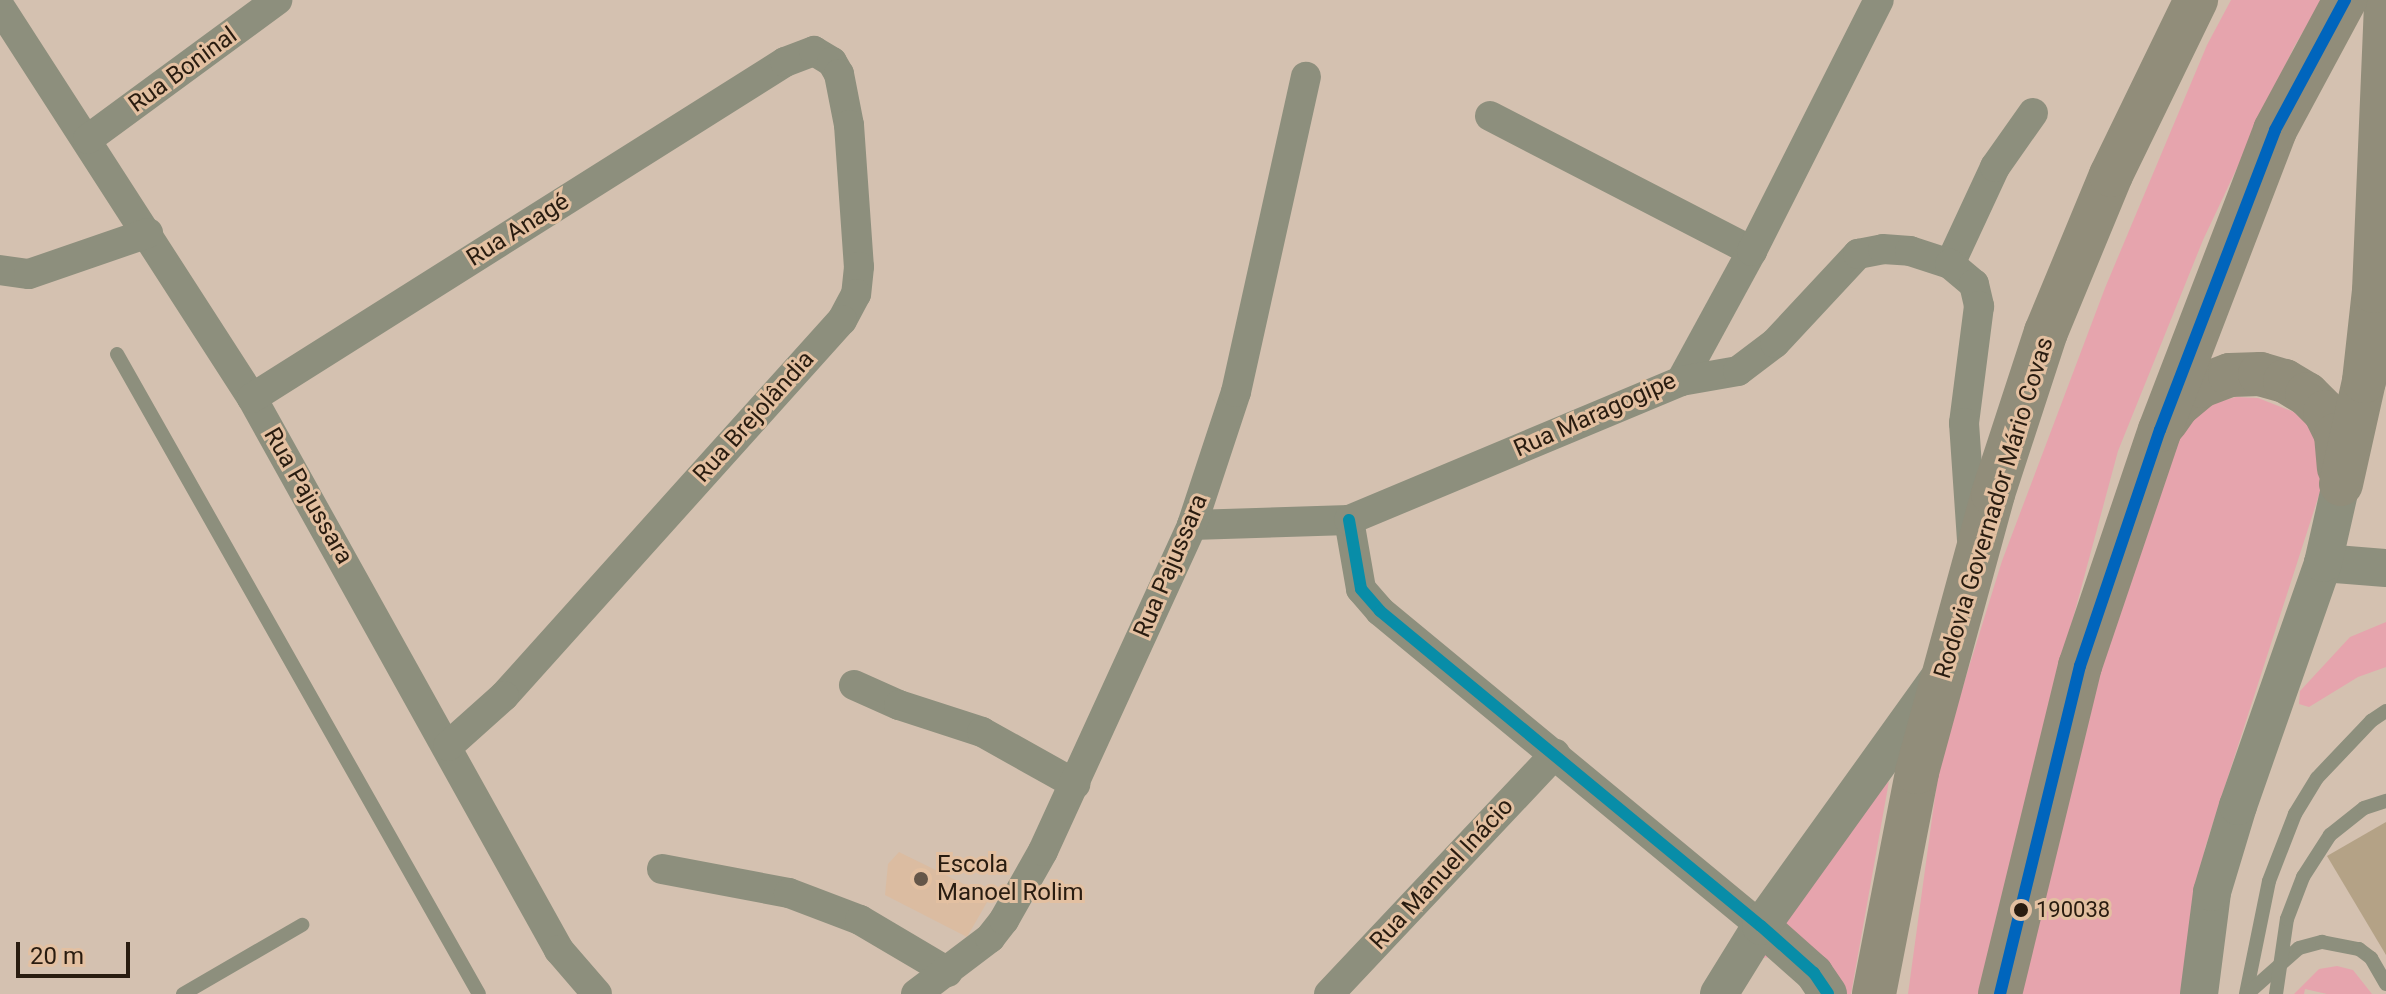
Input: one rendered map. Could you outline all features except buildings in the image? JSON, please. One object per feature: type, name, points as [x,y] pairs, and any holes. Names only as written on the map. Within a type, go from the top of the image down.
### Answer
[{"type":"highway","name":"Rodovia Governador Mário Covas","points":[[1874,994],[1911,801],[1944,671],[1974,559],[2046,332],[2111,175],[2196,0]]},
{"type":"highway","points":[[2000,994],[2080,666],[2160,430],[2275,130],[2345,0]]},
{"type":"highway","points":[[2341,484],[2364,381],[2374,291],[2386,0]]},
{"type":"highway","points":[[2160,430],[2177,406],[2201,386],[2230,375],[2260,374],[2285,381],[2307,394],[2325,412],[2336,435],[2341,484]]},
{"type":"street","name":"Rua Boninal","points":[[88,139],[277,0]]},
{"type":"street","name":"Rua Maragogipe","points":[[1192,525],[1349,520],[1681,381],[1752,251],[1879,0]]},
{"type":"street","name":"Rua Pajussara","points":[[0,7],[88,139],[252,398],[559,950],[597,994]]},
{"type":"street","name":"Rua Brejolândia","points":[[448,746],[514,684],[842,320],[856,294],[858,231],[843,84],[832,62],[814,51],[785,62]]},
{"type":"street","name":"Rua Anagé","points":[[252,398],[785,62]]},
{"type":"street","name":"Rua Pajussara","points":[[916,994],[990,938],[1004,920],[1043,851],[1075,784],[1192,525],[1236,392],[1306,77]]},
{"type":"street","points":[[1950,264],[1995,167],[2033,113]]},
{"type":"street","points":[[1490,116],[1752,251]]},
{"type":"street","points":[[0,270],[29,274],[148,233]]},
{"type":"street","points":[[1681,381],[1738,371],[1775,343],[1858,254],[1883,249],[1910,251],[1950,264],[1974,284],[1979,306],[1964,423],[1974,559]]},
{"type":"street","points":[[2199,994],[2212,892],[2238,806],[2323,563],[2341,484]]},
{"type":"street","points":[[1349,520],[1361,589],[1380,611],[1761,926],[1814,973],[1828,994]]},
{"type":"street","points":[[2323,563],[2386,568]]},
{"type":"street","points":[[1719,994],[1761,926],[1944,671]]},
{"type":"street","points":[[854,685],[899,705],[982,732],[1075,784]]},
{"type":"street","name":"Rua Manuel Inácio","points":[[1329,994],[1555,754]]},
{"type":"street","points":[[662,869],[789,893],[860,920],[948,972]]},
{"type":"lane","points":[[117,354],[479,994]]},
{"type":"lane","points":[[2246,994],[2269,881],[2295,814],[2317,778],[2371,721],[2386,711]]},
{"type":"lane","points":[[2276,994],[2287,919],[2303,877],[2330,835],[2364,808],[2386,801]]},
{"type":"lane","points":[[183,994],[209,987],[302,925]]},
{"type":"lane","points":[[2246,994],[2299,948],[2322,942],[2342,944],[2371,958],[2386,984]]},
{"type":"shaded area","points":[[2231,0],[2322,0],[2294,47],[2203,240],[2118,451],[2061,663],[1982,994],[1908,994],[1940,760],[2002,561],[2105,288],[2207,45]]},
{"type":"shaded area","points":[[2236,397],[2258,398],[2294,412],[2309,426],[2329,464],[2205,848],[2184,994],[2016,994],[2052,834],[2151,492],[2176,432],[2215,403]]},
{"type":"shaded area","points":[[2386,622],[2386,667],[2358,677],[2309,707],[2299,704],[2300,691],[2350,637]]},
{"type":"shaded area","points":[[1889,781],[1851,994],[1837,994],[1775,956],[1737,963]]},
{"type":"shaded area","name":"Escola Manoel Rolim","points":[[899,852],[990,897],[967,937],[885,895],[888,864]]},
{"type":"shaded area","points":[[2337,966],[2353,970],[2372,994],[2327,994],[2305,989],[2304,994],[2294,994],[2319,969]]},
{"type":"transit line","points":[[2000,994],[2080,666],[2160,430],[2275,130],[2345,0]]},
{"type":"transit line","points":[[1349,520],[1361,589],[1380,611],[1761,926],[1814,973],[1828,994]]},
{"type":"place","name":"Escola Manoel Rolim","points":[[921,879]]},
{"type":"place","name":"190038","points":[[2021,910]]}]
